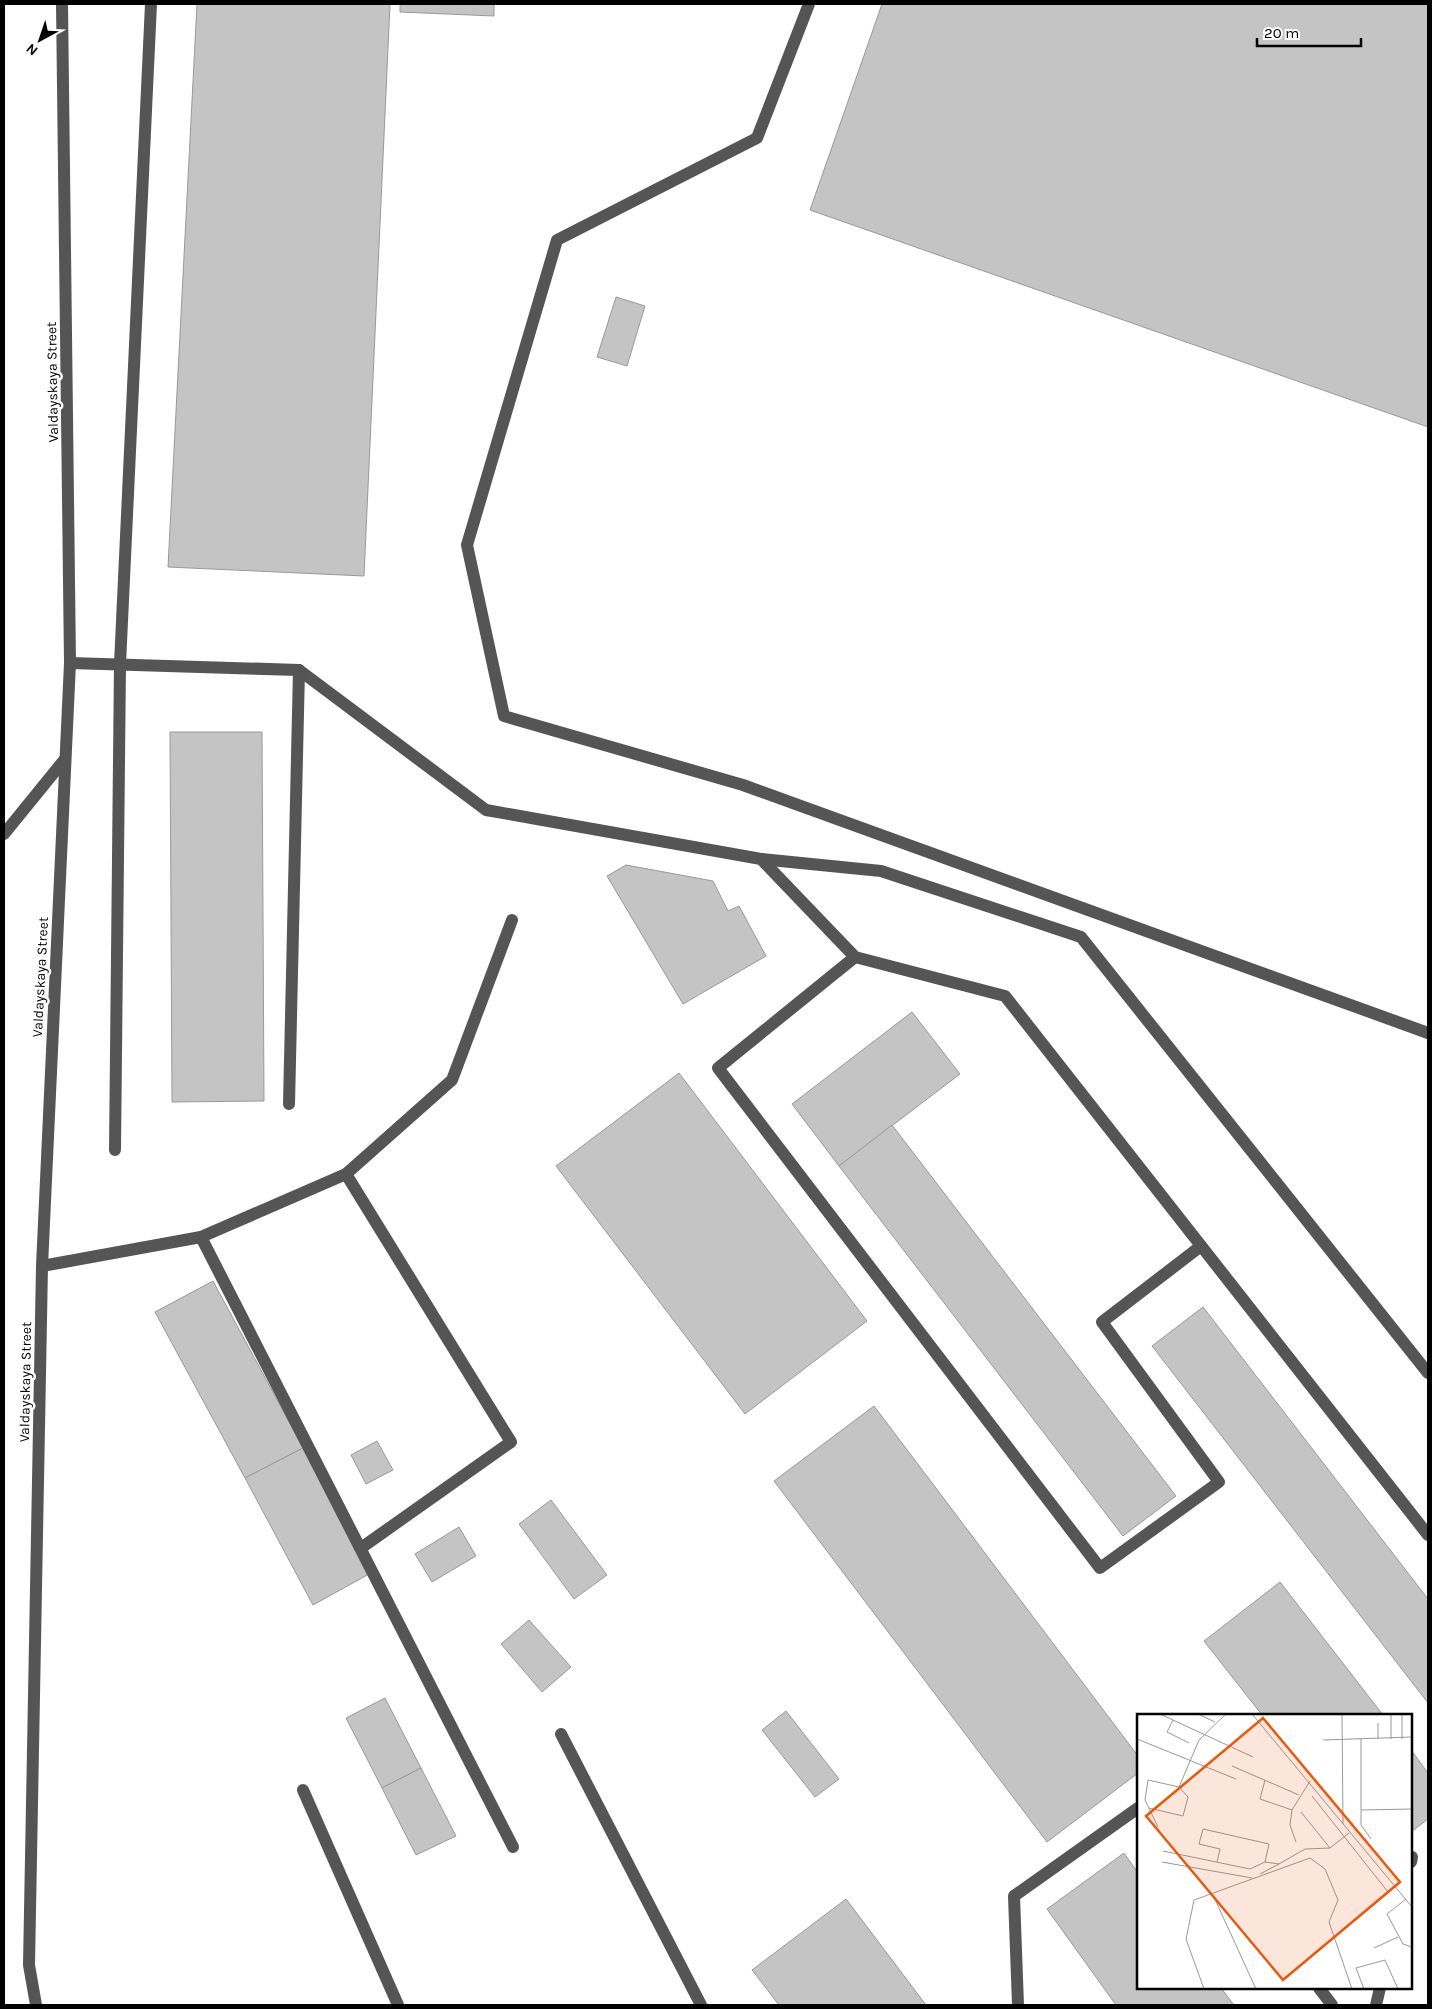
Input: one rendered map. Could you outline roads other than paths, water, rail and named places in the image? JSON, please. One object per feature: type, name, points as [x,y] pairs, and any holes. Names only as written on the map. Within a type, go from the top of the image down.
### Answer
[{"type":"street","name":"Valdayskaya Street","points":[[36,2005],[29,1965],[42,1266],[70,663],[62,4]]},
{"type":"street","points":[[115,1150],[120,664],[151,4]]},
{"type":"street","points":[[808,4],[758,138],[557,240],[467,545],[504,716],[743,785],[1428,1033]]},
{"type":"street","points":[[70,663],[299,670],[486,810],[761,859],[881,871],[1081,937],[1428,1373]]},
{"type":"street","points":[[289,1104],[299,670]]},
{"type":"street","points":[[4,834],[65,759]]},
{"type":"street","points":[[761,859],[855,957],[1005,996],[1428,1535]]},
{"type":"street","points":[[42,1266],[201,1237],[346,1174],[452,1080],[512,920]]},
{"type":"street","points":[[855,957],[718,1068],[1100,1568],[1219,1482],[1102,1322],[1201,1246]]},
{"type":"street","points":[[346,1174],[511,1442],[361,1548]]},
{"type":"street","points":[[201,1237],[513,1847]]},
{"type":"street","points":[[561,1734],[701,2005]]},
{"type":"street","points":[[303,1790],[398,2005]]},
{"type":"street","points":[[1018,2005],[1014,1896],[1137,1809]]},
{"type":"street","points":[[1321,1989],[1332,2005]]},
{"type":"street","points":[[1376,2005],[1380,1989]]}]
